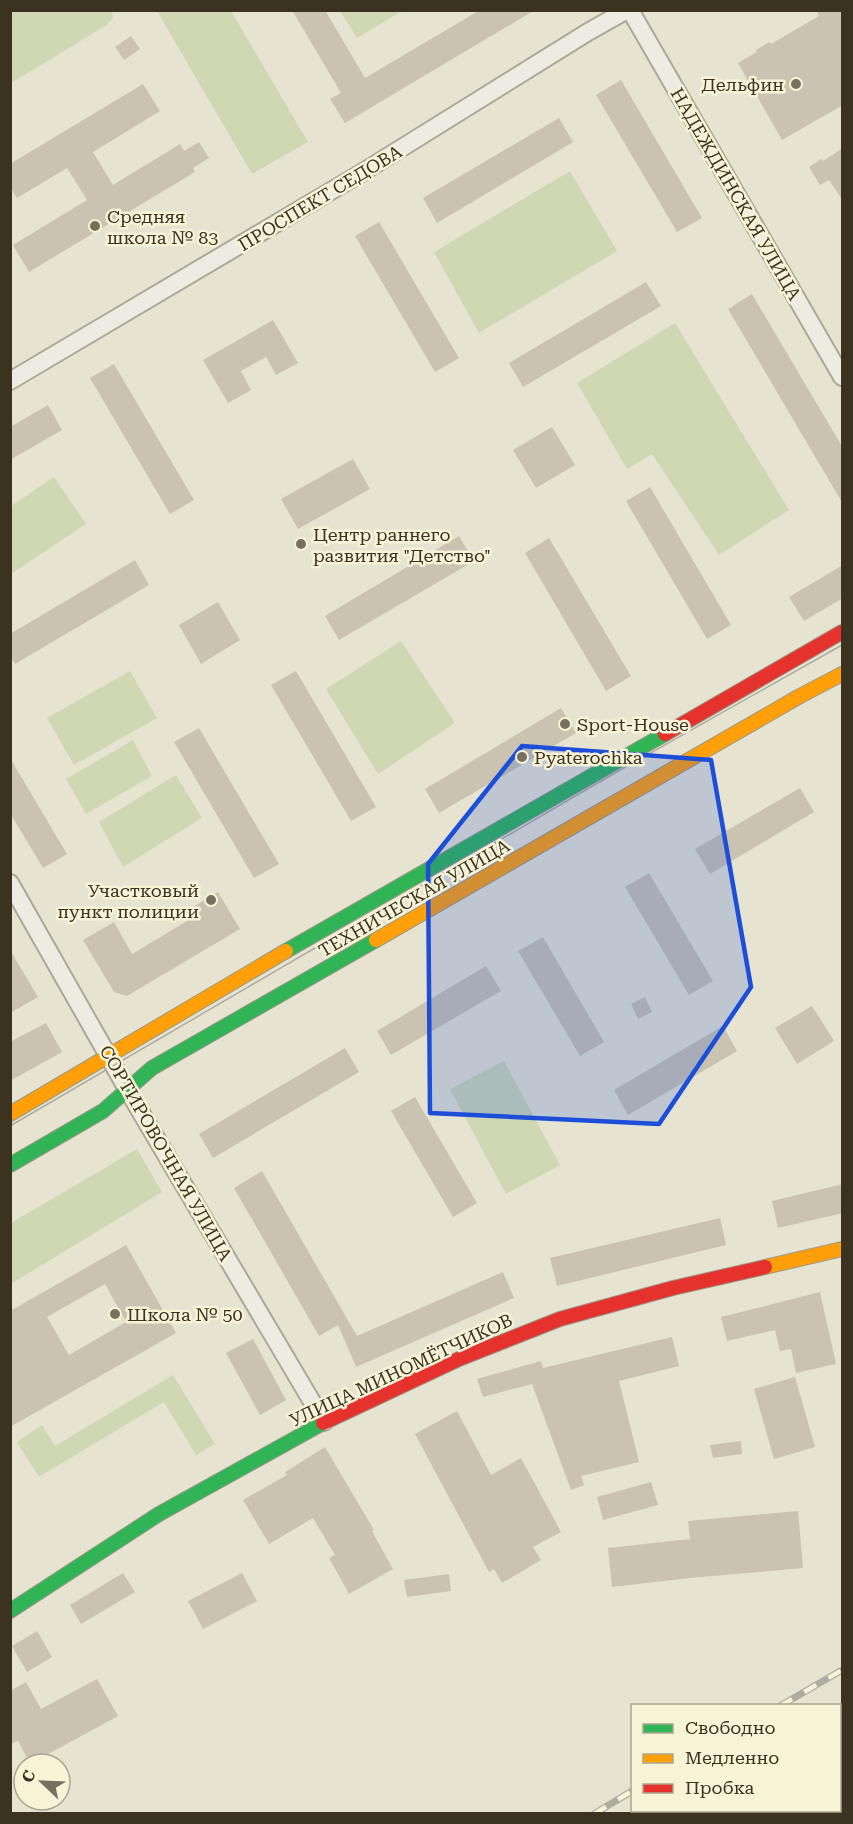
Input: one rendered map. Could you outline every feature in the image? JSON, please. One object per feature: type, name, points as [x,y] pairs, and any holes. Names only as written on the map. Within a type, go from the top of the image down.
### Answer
[{"type":"street","name":"НАДЕЖДИНСКАЯ УЛИЦА","points":[[628,10],[843,377]]},
{"type":"street","name":"ПРОСПЕКТ СЕДОВА","points":[[10,381],[363,172],[588,32],[628,10]]},
{"type":"street","points":[[10,1114],[109,1057],[199,1001],[843,632]]},
{"type":"street","name":"ТЕХНИЧЕСКАЯ УЛИЦА","points":[[10,1165],[103,1111],[152,1068],[578,826],[800,696],[843,674]]},
{"type":"street","name":"СОРТИРОВОЧНАЯ УЛИЦА","points":[[10,883],[127,1089],[324,1422]]},
{"type":"street","name":"УЛИЦА МИНОМЁТЧИКОВ","points":[[10,1611],[159,1514],[324,1422],[459,1359],[560,1319],[673,1288],[843,1249]]},
{"type":"highlighted area","points":[[522,746],[711,760],[751,987],[659,1124],[430,1113],[428,864]]},
{"type":"green space","points":[[10,11],[112,11],[113,18],[107,25],[11,83]]},
{"type":"green space","points":[[157,11],[231,11],[308,142],[252,174]]},
{"type":"green space","points":[[340,11],[402,11],[357,38]]},
{"type":"green space","points":[[570,171],[617,251],[479,333],[434,252]]},
{"type":"green space","points":[[675,323],[789,510],[719,555],[652,454],[627,469],[577,383]]},
{"type":"green space","points":[[54,477],[86,524],[11,574],[11,506]]},
{"type":"green space","points":[[401,641],[455,723],[378,774],[326,689]]},
{"type":"green space","points":[[130,671],[157,718],[74,765],[47,718]]},
{"type":"green space","points":[[133,740],[152,776],[86,814],[66,779]]},
{"type":"green space","points":[[176,775],[202,818],[123,867],[99,822]]},
{"type":"green space","points":[[504,1061],[560,1165],[506,1194],[450,1089]]},
{"type":"green space","points":[[137,1149],[162,1192],[11,1284],[11,1223]]},
{"type":"green space","points":[[173,1375],[215,1444],[196,1455],[164,1402],[39,1477],[17,1442],[42,1425],[55,1446]]},
{"type":"building","points":[[292,10],[325,10],[365,78],[480,10],[535,10],[345,123],[330,99],[341,93]]},
{"type":"building","name":"Дельфин","points":[[816,10],[843,10],[843,105],[782,140],[738,63],[769,42],[771,44],[819,16]]},
{"type":"building","points":[[131,36],[140,49],[124,60],[115,47]]},
{"type":"building","points":[[621,80],[702,218],[677,232],[596,95]]},
{"type":"building","points":[[143,84],[160,111],[93,152],[113,185],[180,144],[184,151],[199,142],[209,158],[193,168],[195,172],[29,272],[13,245],[87,200],[67,168],[17,198],[10,187],[10,164]]},
{"type":"building","points":[[559,118],[573,142],[437,223],[423,198]]},
{"type":"building","points":[[843,148],[843,201],[829,180],[820,185],[809,167]]},
{"type":"building","points":[[379,222],[459,358],[435,372],[355,236]]},
{"type":"building","points":[[646,282],[661,306],[523,387],[509,363]]},
{"type":"building","points":[[752,294],[843,448],[843,504],[728,309]]},
{"type":"building","points":[[273,320],[298,363],[276,375],[266,357],[241,371],[251,390],[228,403],[203,360]]},
{"type":"building","points":[[114,364],[194,500],[170,514],[90,378]]},
{"type":"building","points":[[48,405],[62,430],[10,460],[10,427]]},
{"type":"building","points":[[552,427],[575,465],[536,488],[513,450]]},
{"type":"building","points":[[353,459],[370,489],[298,529],[281,499]]},
{"type":"building","points":[[650,487],[731,625],[707,639],[626,501]]},
{"type":"building","points":[[459,536],[474,561],[339,640],[325,616]]},
{"type":"building","points":[[549,538],[631,676],[606,691],[525,553]]},
{"type":"building","points":[[135,560],[149,585],[15,664],[10,656],[10,634]]},
{"type":"building","points":[[843,565],[843,598],[804,621],[789,597]]},
{"type":"building","points":[[218,602],[240,640],[201,664],[179,625]]},
{"type":"building","points":[[296,671],[376,807],[351,821],[271,685]]},
{"type":"building","points":[[561,708],[576,733],[439,813],[425,789]]},
{"type":"building","points":[[199,728],[279,864],[254,878],[174,742]]},
{"type":"building","points":[[10,758],[67,854],[43,868],[10,813]]},
{"type":"building","points":[[800,788],[814,812],[710,874],[695,849]]},
{"type":"building","points":[[649,873],[713,981],[689,995],[625,887]]},
{"type":"building","points":[[218,892],[240,929],[127,996],[114,992],[83,940],[114,922],[132,954],[192,918],[188,910]]},
{"type":"building","points":[[543,937],[604,1042],[580,1056],[518,951]]},
{"type":"building","points":[[10,950],[38,997],[10,1013]]},
{"type":"building","points":[[486,966],[501,991],[391,1055],[377,1031]]},
{"type":"building","points":[[645,997],[652,1012],[638,1019],[631,1004]]},
{"type":"building","points":[[812,1006],[834,1041],[797,1064],[775,1028]]},
{"type":"building","points":[[46,1023],[62,1052],[10,1081],[10,1042]]},
{"type":"building","points":[[723,1026],[737,1051],[628,1115],[614,1090]]},
{"type":"building","points":[[345,1048],[359,1072],[213,1158],[199,1134]]},
{"type":"building","points":[[415,1097],[477,1203],[453,1217],[391,1111]]},
{"type":"building","points":[[262,1171],[357,1336],[503,1272],[514,1298],[356,1367],[338,1325],[319,1336],[234,1188]]},
{"type":"building","points":[[843,1184],[843,1213],[778,1228],[772,1201]]},
{"type":"building","points":[[720,1218],[726,1245],[557,1286],[550,1258]]},
{"type":"building","points":[[126,1245],[176,1333],[10,1427],[10,1311]],"holes":[[[105,1284],[126,1322],[69,1355],[47,1317]]]},
{"type":"building","points":[[820,1292],[836,1364],[796,1373],[791,1349],[780,1351],[775,1330],[727,1341],[721,1317]]},
{"type":"building","points":[[672,1337],[679,1366],[619,1381],[639,1462],[581,1476],[584,1485],[571,1490],[532,1384],[483,1397],[477,1379],[541,1361],[543,1368]]},
{"type":"building","points":[[253,1339],[286,1400],[260,1415],[226,1353]]},
{"type":"building","points":[[795,1377],[815,1447],[774,1459],[754,1389]]},
{"type":"building","points":[[457,1411],[491,1475],[521,1458],[561,1532],[533,1547],[541,1560],[502,1583],[494,1569],[489,1572],[415,1434]]},
{"type":"building","points":[[741,1441],[742,1454],[713,1458],[710,1445]]},
{"type":"building","points":[[325,1447],[374,1530],[372,1531],[393,1569],[349,1594],[329,1558],[335,1555],[313,1518],[269,1544],[243,1500],[287,1475],[285,1472]]},
{"type":"building","points":[[651,1482],[658,1505],[603,1520],[597,1497]]},
{"type":"building","points":[[798,1511],[803,1568],[612,1587],[608,1548],[690,1539],[688,1521]]},
{"type":"building","points":[[123,1573],[135,1592],[81,1624],[70,1605]]},
{"type":"building","points":[[242,1573],[257,1601],[203,1629],[188,1601]]},
{"type":"building","points":[[449,1574],[451,1591],[407,1597],[404,1580]]},
{"type":"building","points":[[37,1631],[52,1657],[27,1672],[12,1646]]},
{"type":"building","points":[[97,1679],[118,1716],[52,1752],[24,1752],[18,1741],[10,1744],[10,1691],[26,1682],[41,1709]]},
{"type":"tram line","points":[[10,1126],[608,777],[842,645]]},
{"type":"railway","points":[[783,1704],[842,1670]]},
{"type":"railway","points":[[594,1814],[631,1792]]},
{"type":"traffic: fast","points":[[286,951],[665,734]]},
{"type":"traffic: fast","points":[[10,1165],[103,1111],[152,1068],[376,940]]},
{"type":"traffic: fast","points":[[10,1611],[159,1514],[323,1423]]},
{"type":"traffic: slow","points":[[376,940],[842,674]]},
{"type":"traffic: slow","points":[[10,1114],[286,951]]},
{"type":"traffic: slow","points":[[765,1267],[842,1249]]},
{"type":"traffic: jam","points":[[665,734],[842,632]]},
{"type":"traffic: jam","points":[[323,1423],[459,1359],[560,1319],[673,1288],[765,1267]]},
{"type":"place","name":"Дельфин","points":[[796,84]]},
{"type":"place","name":"Средняя школа № 83","points":[[95,226]]},
{"type":"place","name":"Центр раннего развития \"Детство\"","points":[[301,544]]},
{"type":"place","name":"Sport-House","points":[[565,724]]},
{"type":"place","name":"Pyaterochka","points":[[522,757]]},
{"type":"place","name":"Участковый пункт полиции","points":[[211,900]]},
{"type":"place","name":"Школа № 50","points":[[115,1314]]}]
